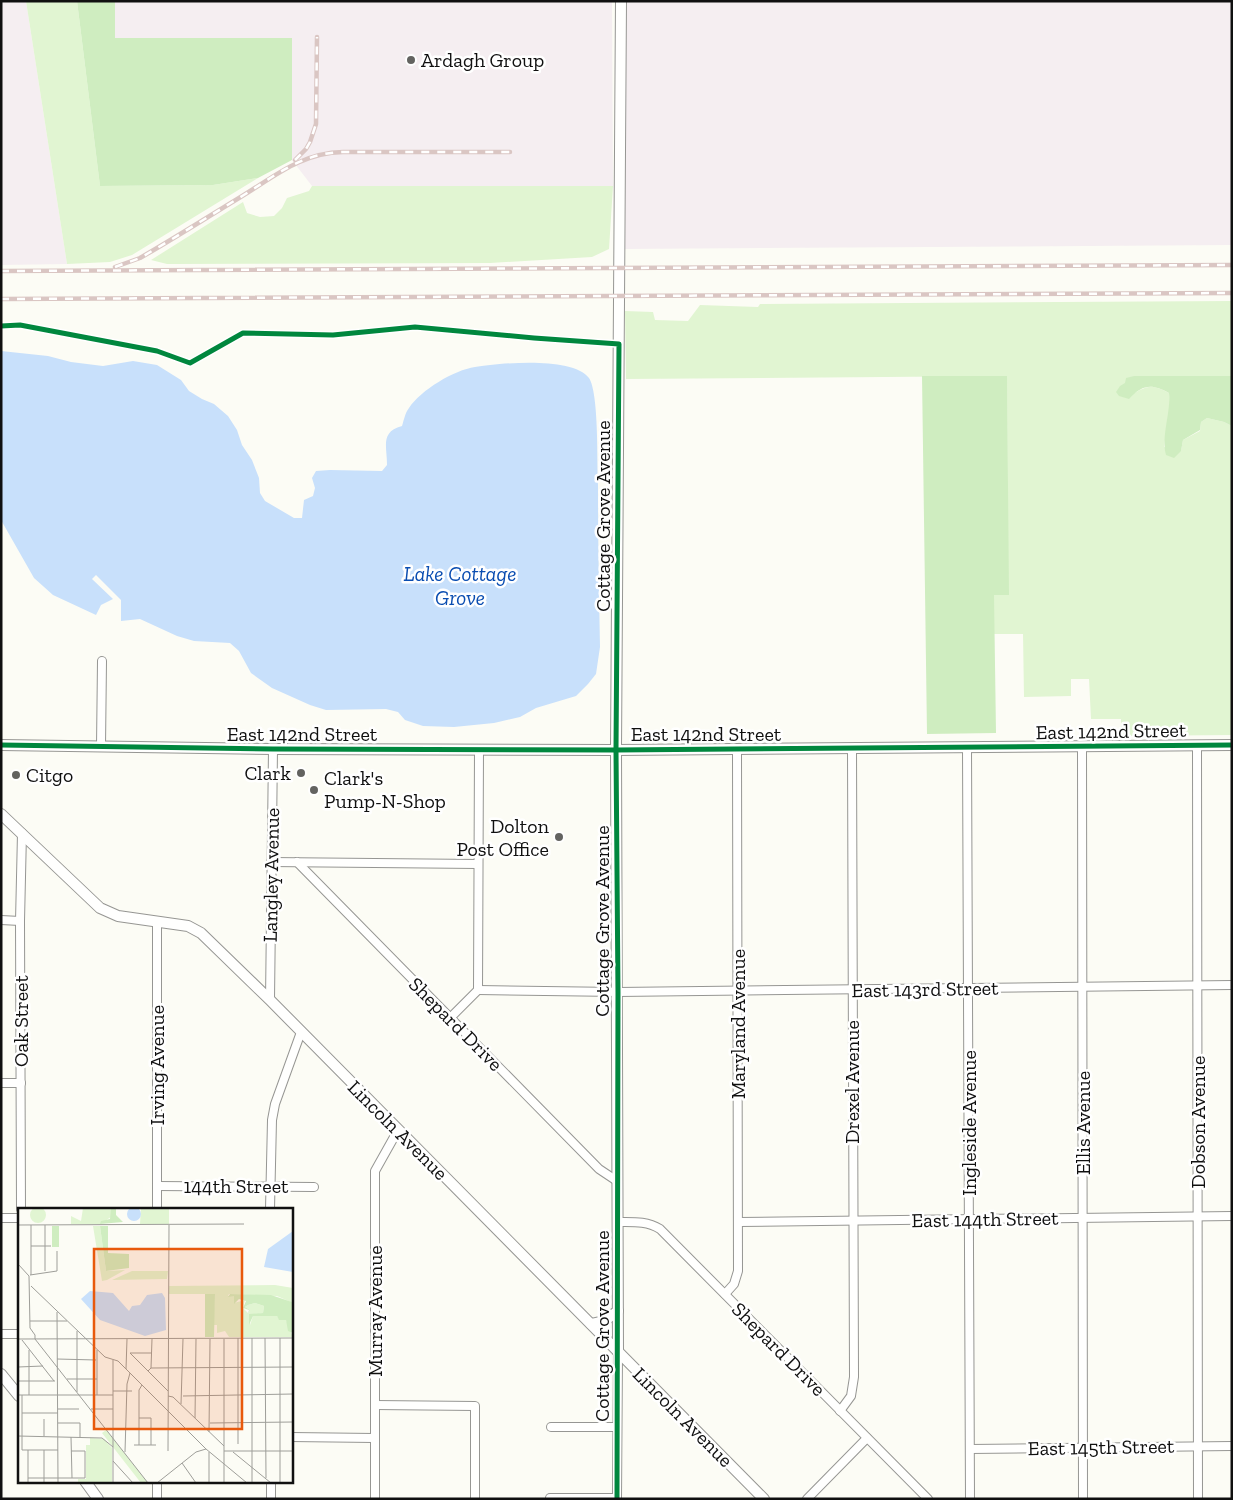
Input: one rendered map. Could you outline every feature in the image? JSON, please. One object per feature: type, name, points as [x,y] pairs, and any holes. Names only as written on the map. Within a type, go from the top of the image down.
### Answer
[{"type":"street","name":"Cottage Grove Avenue","points":[[617,1498],[618,992],[616,750],[621,1]]},
{"type":"street","points":[[101,746],[102,661]]},
{"type":"street","name":"Dobson Avenue","points":[[1197,745],[1198,1499]]},
{"type":"street","name":"East 142nd Street","points":[[1,746],[273,749],[737,750],[1232,745]]},
{"type":"street","name":"Ingleside Avenue","points":[[967,747],[970,1499]]},
{"type":"street","name":"Ellis Avenue","points":[[1082,747],[1083,1499]]},
{"type":"street","name":"Langley Avenue","points":[[270,1000],[273,749]]},
{"type":"street","name":"Drexel Avenue","points":[[840,1411],[848,1401],[853,1388],[852,749]]},
{"type":"street","points":[[450,1018],[478,990],[479,750]]},
{"type":"street","name":"Maryland Avenue","points":[[725,1294],[737,1278],[739,1222],[737,750]]},
{"type":"street","name":"Lincoln Avenue","points":[[1,814],[100,908],[118,916],[180,924],[195,928],[212,943],[764,1499]]},
{"type":"street","name":"Oak Street","points":[[21,1208],[20,921],[22,833]]},
{"type":"street","points":[[271,862],[478,864]]},
{"type":"street","name":"Shepard Drive","points":[[297,862],[599,1169],[617,1181]]},
{"type":"street","points":[[1,920],[20,921]]},
{"type":"street","name":"Irving Avenue","points":[[157,921],[157,1208]]},
{"type":"street","name":"East 143rd Street","points":[[478,990],[618,992],[1232,985]]},
{"type":"street","points":[[270,1208],[272,1120],[275,1104],[301,1032]]},
{"type":"street","points":[[1,1083],[21,1083]]},
{"type":"street","name":"Murray Avenue","points":[[375,1499],[375,1171],[398,1130]]},
{"type":"street","name":"144th Street","points":[[157,1186],[314,1187]]},
{"type":"street","name":"East 144th Street","points":[[739,1222],[1232,1216]]},
{"type":"street","points":[[1,1218],[18,1218]]},
{"type":"street","name":"Shepard Drive","points":[[618,1222],[644,1222],[652,1224],[660,1230],[928,1499]]},
{"type":"street","points":[[591,1324],[604,1321],[618,1311]]},
{"type":"street","points":[[1,1334],[18,1334]]},
{"type":"street","points":[[1,1374],[18,1395]]},
{"type":"street","points":[[375,1405],[475,1406],[475,1499]]},
{"type":"street","points":[[551,1427],[617,1427]]},
{"type":"street","points":[[292,1437],[374,1438]]},
{"type":"street","points":[[806,1499],[867,1438]]},
{"type":"street","name":"East 145th Street","points":[[970,1449],[1232,1446]]},
{"type":"street","points":[[86,1482],[98,1499]]},
{"type":"street","points":[[157,1482],[157,1499]]},
{"type":"street","points":[[271,1482],[271,1499]]},
{"type":"street","points":[[550,1498],[617,1498]]},
{"type":"shaded area","points":[[1,1],[26,1],[67,264],[1,265]]},
{"type":"shaded area","points":[[115,1],[612,1],[613,186],[312,186],[292,160],[292,38],[115,38]]},
{"type":"shaded area","points":[[625,1],[1232,1],[1232,245],[625,249]]},
{"type":"green space","points":[[26,1],[77,1],[100,186],[213,185],[258,178],[132,255],[110,262],[67,264]]},
{"type":"green space","points":[[77,1],[115,1],[115,38],[292,38],[292,160],[258,178],[213,185],[100,186]]},
{"type":"green space","points":[[312,186],[613,186],[609,249],[592,257],[490,263],[167,264],[151,260],[243,202],[247,213],[260,217],[274,216],[282,208],[287,198],[309,191]]},
{"type":"green space","points":[[1232,301],[1232,376],[1134,376],[1135,393],[1144,388],[1152,387],[1169,393],[1170,405],[1164,447],[1181,451],[1183,440],[1200,431],[1201,422],[1207,418],[1232,426],[1232,735],[1121,736],[1121,719],[1091,719],[1089,679],[1071,679],[1071,696],[1024,697],[1023,634],[994,634],[994,595],[1008,595],[1007,376],[626,379],[625,311],[653,312],[655,320],[688,321],[700,305],[758,307],[760,304]]},
{"type":"green space","points":[[922,376],[1007,376],[1009,595],[994,595],[996,733],[927,734]]},
{"type":"green space","points":[[1134,376],[1232,376],[1232,426],[1207,418],[1201,422],[1200,430],[1183,440],[1181,451],[1174,458],[1166,455],[1165,440],[1169,393],[1158,388],[1148,387],[1139,390],[1129,399],[1119,396],[1116,392],[1125,383],[1126,378]]},
{"type":"water","name":"Lake Cottage Grove","points":[[1,351],[48,356],[71,362],[103,366],[133,361],[157,365],[181,380],[189,391],[214,404],[228,416],[237,430],[242,445],[252,460],[259,478],[260,493],[265,501],[294,518],[302,518],[304,500],[313,496],[315,488],[312,478],[316,471],[382,471],[387,465],[386,441],[390,432],[402,426],[408,410],[421,394],[448,377],[475,367],[518,363],[568,366],[581,371],[589,378],[592,386],[597,429],[600,647],[596,674],[576,696],[536,708],[520,717],[494,723],[454,727],[423,726],[405,720],[398,712],[386,709],[326,710],[310,705],[272,688],[251,673],[239,651],[230,643],[194,641],[177,636],[140,619],[121,621],[121,600],[96,575],[92,579],[113,599],[101,605],[96,615],[53,595],[34,578],[1,520]]},
{"type":"railway","points":[[295,160],[306,149],[316,124],[317,37]]},
{"type":"railway","points":[[115,267],[140,258],[300,161],[328,153],[343,152],[510,152]]},
{"type":"railway","points":[[1,271],[1232,265]]},
{"type":"railway","points":[[1,299],[1232,293]]},
{"type":"cycle path","points":[[1,326],[20,325],[157,351],[190,363],[243,333],[333,335],[415,327],[619,344],[616,750],[618,992],[617,1499]]},
{"type":"cycle path","points":[[1,745],[273,749],[616,750],[1232,745]]},
{"type":"place","name":"Ardagh Group","points":[[411,60]]},
{"type":"place","name":"Clark","points":[[301,773]]},
{"type":"place","name":"Citgo","points":[[16,775]]},
{"type":"place","name":"Clark's Pump-N-Shop","points":[[314,790]]},
{"type":"place","name":"Dolton Post Office","points":[[559,837]]}]
